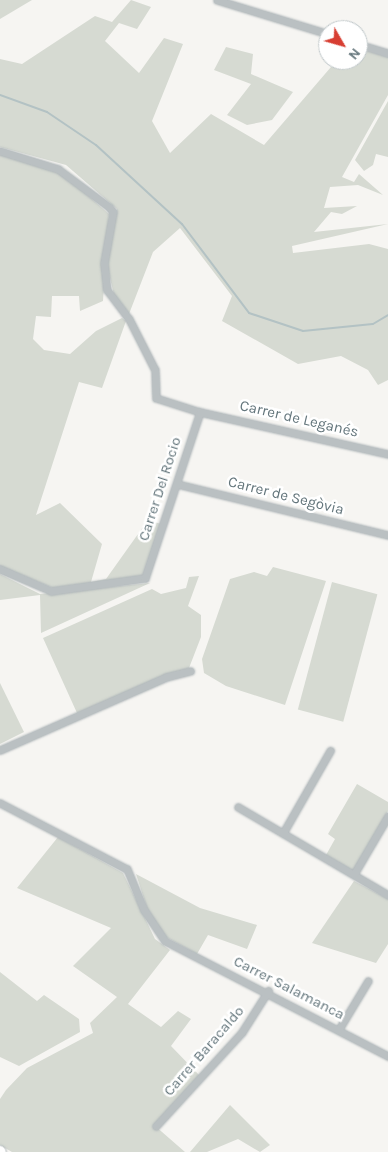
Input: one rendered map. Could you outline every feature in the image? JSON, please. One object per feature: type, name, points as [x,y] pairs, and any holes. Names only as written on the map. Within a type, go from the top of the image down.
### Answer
[{"type":"street","points":[[217,0],[318,31]]},
{"type":"street","points":[[368,47],[388,53]]},
{"type":"street","name":"Carrer de Leganés","points":[[0,151],[58,168],[113,212],[104,262],[107,290],[129,319],[155,370],[156,398],[202,412],[388,454]]},
{"type":"street","name":"Carrer Del Rocio","points":[[0,569],[51,590],[146,578],[202,412]]},
{"type":"street","name":"Carrer de Segòvia","points":[[177,484],[388,536]]},
{"type":"street","points":[[0,750],[166,677],[190,671]]},
{"type":"street","points":[[283,833],[330,751]]},
{"type":"street","name":"Carrer Salamanca","points":[[0,803],[127,869],[154,930],[176,947],[268,991],[388,1056]]},
{"type":"street","points":[[238,807],[388,895]]},
{"type":"street","points":[[354,874],[388,816]]},
{"type":"street","points":[[338,1029],[368,981]]},
{"type":"street","name":"Carrer Baracaldo","points":[[156,1126],[242,1032],[268,991]]},
{"type":"shaded area","points":[[0,0],[32,0],[0,19]]},
{"type":"shaded area","points":[[131,0],[151,7],[137,29],[119,23],[105,41],[139,73],[164,38],[183,44],[152,121],[170,153],[211,114],[264,145],[328,70],[368,70],[368,51],[388,57],[388,95],[342,177],[354,182],[359,174],[383,195],[358,185],[330,187],[324,208],[357,206],[342,214],[331,212],[314,232],[388,224],[292,246],[293,253],[369,244],[388,249],[388,380],[378,385],[368,370],[341,356],[298,364],[222,321],[232,296],[180,228],[153,252],[129,314],[115,299],[107,265],[117,209],[66,165],[0,147],[0,59],[22,64],[95,16],[112,22]]},
{"type":"shaded area","points":[[226,47],[253,54],[251,74],[293,92],[272,120],[247,125],[227,115],[251,84],[214,70]]},
{"type":"shaded area","points":[[388,101],[388,157],[376,154],[373,165],[364,171],[355,160]]},
{"type":"shaded area","points":[[0,154],[64,175],[109,214],[103,301],[80,311],[79,296],[52,296],[51,317],[36,316],[33,339],[44,350],[70,354],[96,331],[122,318],[126,321],[102,388],[79,382],[36,515],[60,503],[102,544],[91,582],[106,579],[148,520],[161,524],[144,576],[53,588],[0,566]]},
{"type":"shaded area","points":[[273,567],[326,581],[285,705],[226,686],[204,673],[202,659],[230,579],[254,572],[267,576]]},
{"type":"shaded area","points":[[0,574],[40,594],[150,583],[41,633],[40,595],[0,600]]},
{"type":"shaded area","points":[[199,576],[188,606],[201,615],[201,637],[189,668],[77,713],[43,638],[152,589],[161,594],[186,588],[189,577]]},
{"type":"shaded area","points":[[332,582],[377,594],[343,722],[298,710]]},
{"type":"shaded area","points":[[0,683],[24,732],[0,744]]},
{"type":"shaded area","points":[[357,784],[388,802],[388,811],[353,871],[326,855],[335,839],[328,834]]},
{"type":"shaded area","points":[[58,837],[123,873],[155,939],[170,950],[128,1004],[161,1027],[178,1011],[191,1019],[171,1046],[200,1076],[154,1125],[185,1152],[12,1152],[0,1145],[0,1099],[6,1090],[27,1068],[93,1033],[90,1023],[117,997],[73,966],[111,928],[17,888]]},
{"type":"shaded area","points":[[136,874],[200,908],[257,925],[247,949],[208,935],[197,954],[164,936],[147,908]]},
{"type":"shaded area","points":[[354,881],[388,899],[388,944],[376,963],[312,943]]},
{"type":"shaded area","points":[[0,972],[37,1001],[44,995],[79,1019],[80,1032],[19,1066],[0,1057]]},
{"type":"shaded area","points":[[230,1105],[270,1145],[260,1152],[238,1139],[207,1152],[190,1152]]},
{"type":"waterway","points":[[0,95],[47,112],[96,145],[182,224],[249,313],[303,331],[373,324],[388,315]]}]
